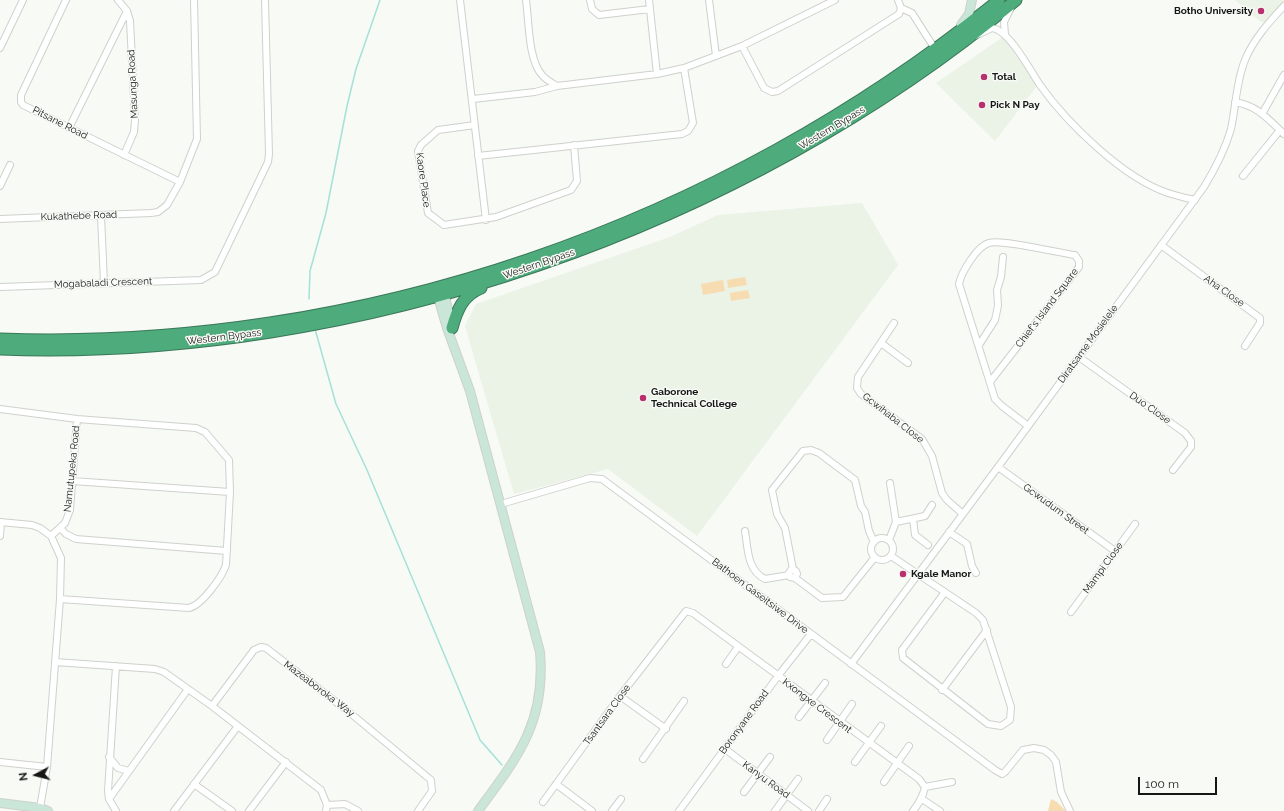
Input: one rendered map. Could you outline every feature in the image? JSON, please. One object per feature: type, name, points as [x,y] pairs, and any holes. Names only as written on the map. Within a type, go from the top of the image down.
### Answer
[{"type":"highway","name":"Western Bypass","points":[[0,349],[122,347],[217,339],[293,328],[362,314],[440,291],[524,270],[601,242],[655,220],[780,159],[890,92],[956,41],[1016,0]]},
{"type":"highway","name":"Western Bypass","points":[[0,339],[122,338],[216,329],[292,319],[440,291],[649,214],[776,151],[886,85],[935,49],[956,41],[992,2]]},
{"type":"highway","points":[[452,328],[459,306],[470,294],[524,270]]},
{"type":"street","points":[[0,48],[24,0]]},
{"type":"street","name":"Pitsane Road","points":[[66,0],[20,98],[23,105],[180,182]]},
{"type":"street","points":[[69,128],[127,11],[118,0]]},
{"type":"street","points":[[180,182],[194,147],[198,129],[194,0]]},
{"type":"street","name":"Mogabaladi Crescent","points":[[0,287],[104,284],[206,278],[215,272],[266,170],[268,162],[265,0]]},
{"type":"street","points":[[460,0],[473,99],[486,220],[502,216],[571,190],[577,181],[574,145]]},
{"type":"street","points":[[526,0],[533,57],[536,66],[541,74],[557,86]]},
{"type":"street","points":[[590,0],[592,9],[599,15],[650,9]]},
{"type":"street","points":[[649,0],[657,74]]},
{"type":"street","points":[[710,0],[716,56]]},
{"type":"street","points":[[473,99],[535,92],[557,86],[657,74],[684,68],[742,46],[835,0]]},
{"type":"street","points":[[742,46],[764,88],[772,92],[778,91],[899,14],[901,8],[898,0]]},
{"type":"street","points":[[956,41],[969,14],[972,0]]},
{"type":"street","points":[[1005,34],[1005,17],[1007,12],[1019,0]]},
{"type":"street","name":"Diratsame Mosielele","points":[[851,664],[1195,200],[1219,162],[1230,130],[1239,77],[1245,59],[1257,39],[1284,6]]},
{"type":"street","points":[[901,8],[912,13],[935,49]]},
{"type":"street","name":"Masunga Road","points":[[124,155],[134,132],[135,120],[130,21],[127,11]]},
{"type":"street","points":[[956,41],[992,28],[1005,34],[1041,86],[1103,154],[1136,176],[1167,193],[1195,200]]},
{"type":"street","points":[[478,156],[682,134],[688,131],[693,123],[684,68]]},
{"type":"street","points":[[1262,114],[1284,75]]},
{"type":"street","points":[[1235,102],[1249,105],[1262,114],[1282,132],[1243,176]]},
{"type":"street","name":"Kaore Place","points":[[475,125],[438,130],[421,145],[418,151],[428,213],[431,217],[448,226],[486,220]]},
{"type":"street","points":[[0,186],[10,165]]},
{"type":"street","name":"Kukathebe Road","points":[[0,219],[101,216],[158,212],[167,206],[180,182]]},
{"type":"street","points":[[101,216],[104,284]]},
{"type":"street","name":"Chief's Island Square","points":[[990,382],[1079,267],[1079,261],[1075,255],[994,242],[981,246],[961,275],[959,284],[995,399],[1028,426]]},
{"type":"street","name":"Aha Close","points":[[1161,245],[1260,318],[1260,322],[1244,346]]},
{"type":"street","points":[[979,345],[994,320],[998,306],[997,290],[1001,277],[1002,257]]},
{"type":"street","points":[[440,291],[452,328],[454,342]]},
{"type":"street","points":[[440,291],[447,328],[454,342],[470,391],[538,639],[541,666],[541,689],[534,719],[523,746],[478,811]]},
{"type":"street","name":"Gcwihaba Close","points":[[894,323],[858,377],[857,388],[861,394],[922,439],[932,456],[942,494],[963,514]]},
{"type":"street","points":[[882,343],[908,363]]},
{"type":"street","name":"Duo Close","points":[[1079,357],[1185,433],[1191,441],[1191,447],[1173,470]]},
{"type":"street","points":[[0,409],[77,420],[201,430],[205,432],[229,460],[230,492],[227,551],[223,575],[193,607],[60,599]]},
{"type":"street","name":"Namutupeka Road","points":[[51,536],[66,520],[70,510],[77,420]]},
{"type":"street","points":[[795,578],[797,572],[793,569],[785,528],[777,514],[772,490],[803,451],[811,450],[819,453],[855,480],[861,506],[865,512],[869,531],[874,542],[872,550],[875,557],[883,560],[891,556],[893,548],[889,540],[896,522],[890,483]]},
{"type":"street","name":"Gcwudum Street","points":[[998,467],[1115,551]]},
{"type":"street","name":"Bathoen Gaseitsiwe Drive","points":[[501,504],[590,478],[602,479],[986,764],[1002,774],[1024,750],[1034,748],[1044,750],[1051,755],[1056,762],[1060,792],[1070,811]]},
{"type":"street","points":[[72,481],[230,492]]},
{"type":"street","points":[[896,522],[924,516],[932,505]]},
{"type":"street","points":[[913,518],[915,535],[928,545]]},
{"type":"street","points":[[0,536],[0,522],[32,525],[51,536],[61,558],[60,599],[44,809],[0,803]]},
{"type":"street","name":"Mampi Close","points":[[1071,612],[1135,524]]},
{"type":"street","points":[[60,528],[66,534],[76,539],[227,551]]},
{"type":"street","points":[[745,531],[751,566],[754,571],[765,579],[789,575],[791,578],[795,578],[822,598],[843,597],[875,557]]},
{"type":"street","points":[[949,532],[966,544],[972,566],[976,573]]},
{"type":"street","points":[[874,542],[881,538],[889,540]]},
{"type":"street","points":[[891,556],[945,592],[976,613],[983,620],[1011,707],[1010,720],[1001,726],[988,724],[942,690],[903,658],[901,654],[902,650],[945,592]]},
{"type":"street","points":[[789,575],[789,571],[793,569]]},
{"type":"street","name":"Kxongxe Crescent","points":[[686,611],[693,613],[839,722],[919,779],[925,787]]},
{"type":"street","name":"Tsantsara Close","points":[[543,802],[620,696],[686,611]]},
{"type":"street","points":[[942,690],[987,630]]},
{"type":"street","name":"Boronyane Road","points":[[679,811],[778,676],[811,634]]},
{"type":"street","name":"Mazeaboroka Way","points":[[212,706],[254,650],[258,647],[266,648],[349,712],[426,776],[432,785],[430,796],[418,811]]},
{"type":"street","points":[[726,664],[738,647]]},
{"type":"street","points":[[55,662],[156,669],[164,672],[212,706],[321,790],[327,808],[345,804],[358,811]]},
{"type":"street","points":[[116,666],[109,757],[108,799],[116,811]]},
{"type":"street","points":[[799,717],[825,683]]},
{"type":"street","points":[[108,799],[188,689]]},
{"type":"street","points":[[620,696],[666,729]]},
{"type":"street","points":[[644,759],[684,701]]},
{"type":"street","points":[[827,740],[852,704]]},
{"type":"street","points":[[174,811],[238,726]]},
{"type":"street","points":[[855,762],[882,726]]},
{"type":"street","points":[[884,782],[910,746]]},
{"type":"street","name":"Kanyu Road","points":[[725,749],[756,774],[808,811]]},
{"type":"street","points":[[109,757],[118,768],[129,771]]},
{"type":"street","points":[[744,792],[770,757]]},
{"type":"street","points":[[0,762],[47,767]]},
{"type":"street","points":[[249,811],[286,762]]},
{"type":"street","points":[[775,811],[798,779]]},
{"type":"street","points":[[913,811],[922,799],[925,787],[952,782]]},
{"type":"street","points":[[194,784],[232,811]]},
{"type":"street","points":[[556,784],[592,811]]},
{"type":"street","points":[[612,811],[621,799]]},
{"type":"street","points":[[922,799],[940,811]]},
{"type":"street","points":[[819,811],[827,800]]},
{"type":"shaded area","name":"Botho University","points":[[1235,0],[1284,1],[1265,22],[1261,22]]},
{"type":"shaded area","points":[[1003,37],[1037,86],[995,141],[936,83]]},
{"type":"shaded area","name":"Gaborone Technical College","points":[[862,203],[898,265],[697,536],[608,469],[514,494],[465,326],[476,304],[670,237],[718,215]]},
{"type":"shaded area","points":[[745,277],[747,285],[728,288],[727,280]]},
{"type":"shaded area","points":[[723,280],[725,291],[703,295],[701,284]]},
{"type":"shaded area","points":[[748,290],[750,298],[731,301],[730,293]]},
{"type":"shaded area","points":[[1051,799],[1057,802],[1066,811],[1048,811]]},
{"type":"waterway","points":[[309,299],[310,271],[326,213],[347,106],[356,69],[380,0]]},
{"type":"waterway","points":[[315,329],[336,404],[367,470],[480,740],[502,765]]},
{"type":"place","name":"Botho University","points":[[1261,11]]},
{"type":"place","name":"Total","points":[[984,77]]},
{"type":"place","name":"Pick N Pay","points":[[982,105]]},
{"type":"place","name":"Gaborone Technical College","points":[[643,398]]},
{"type":"place","name":"Kgale Manor","points":[[903,574]]}]
